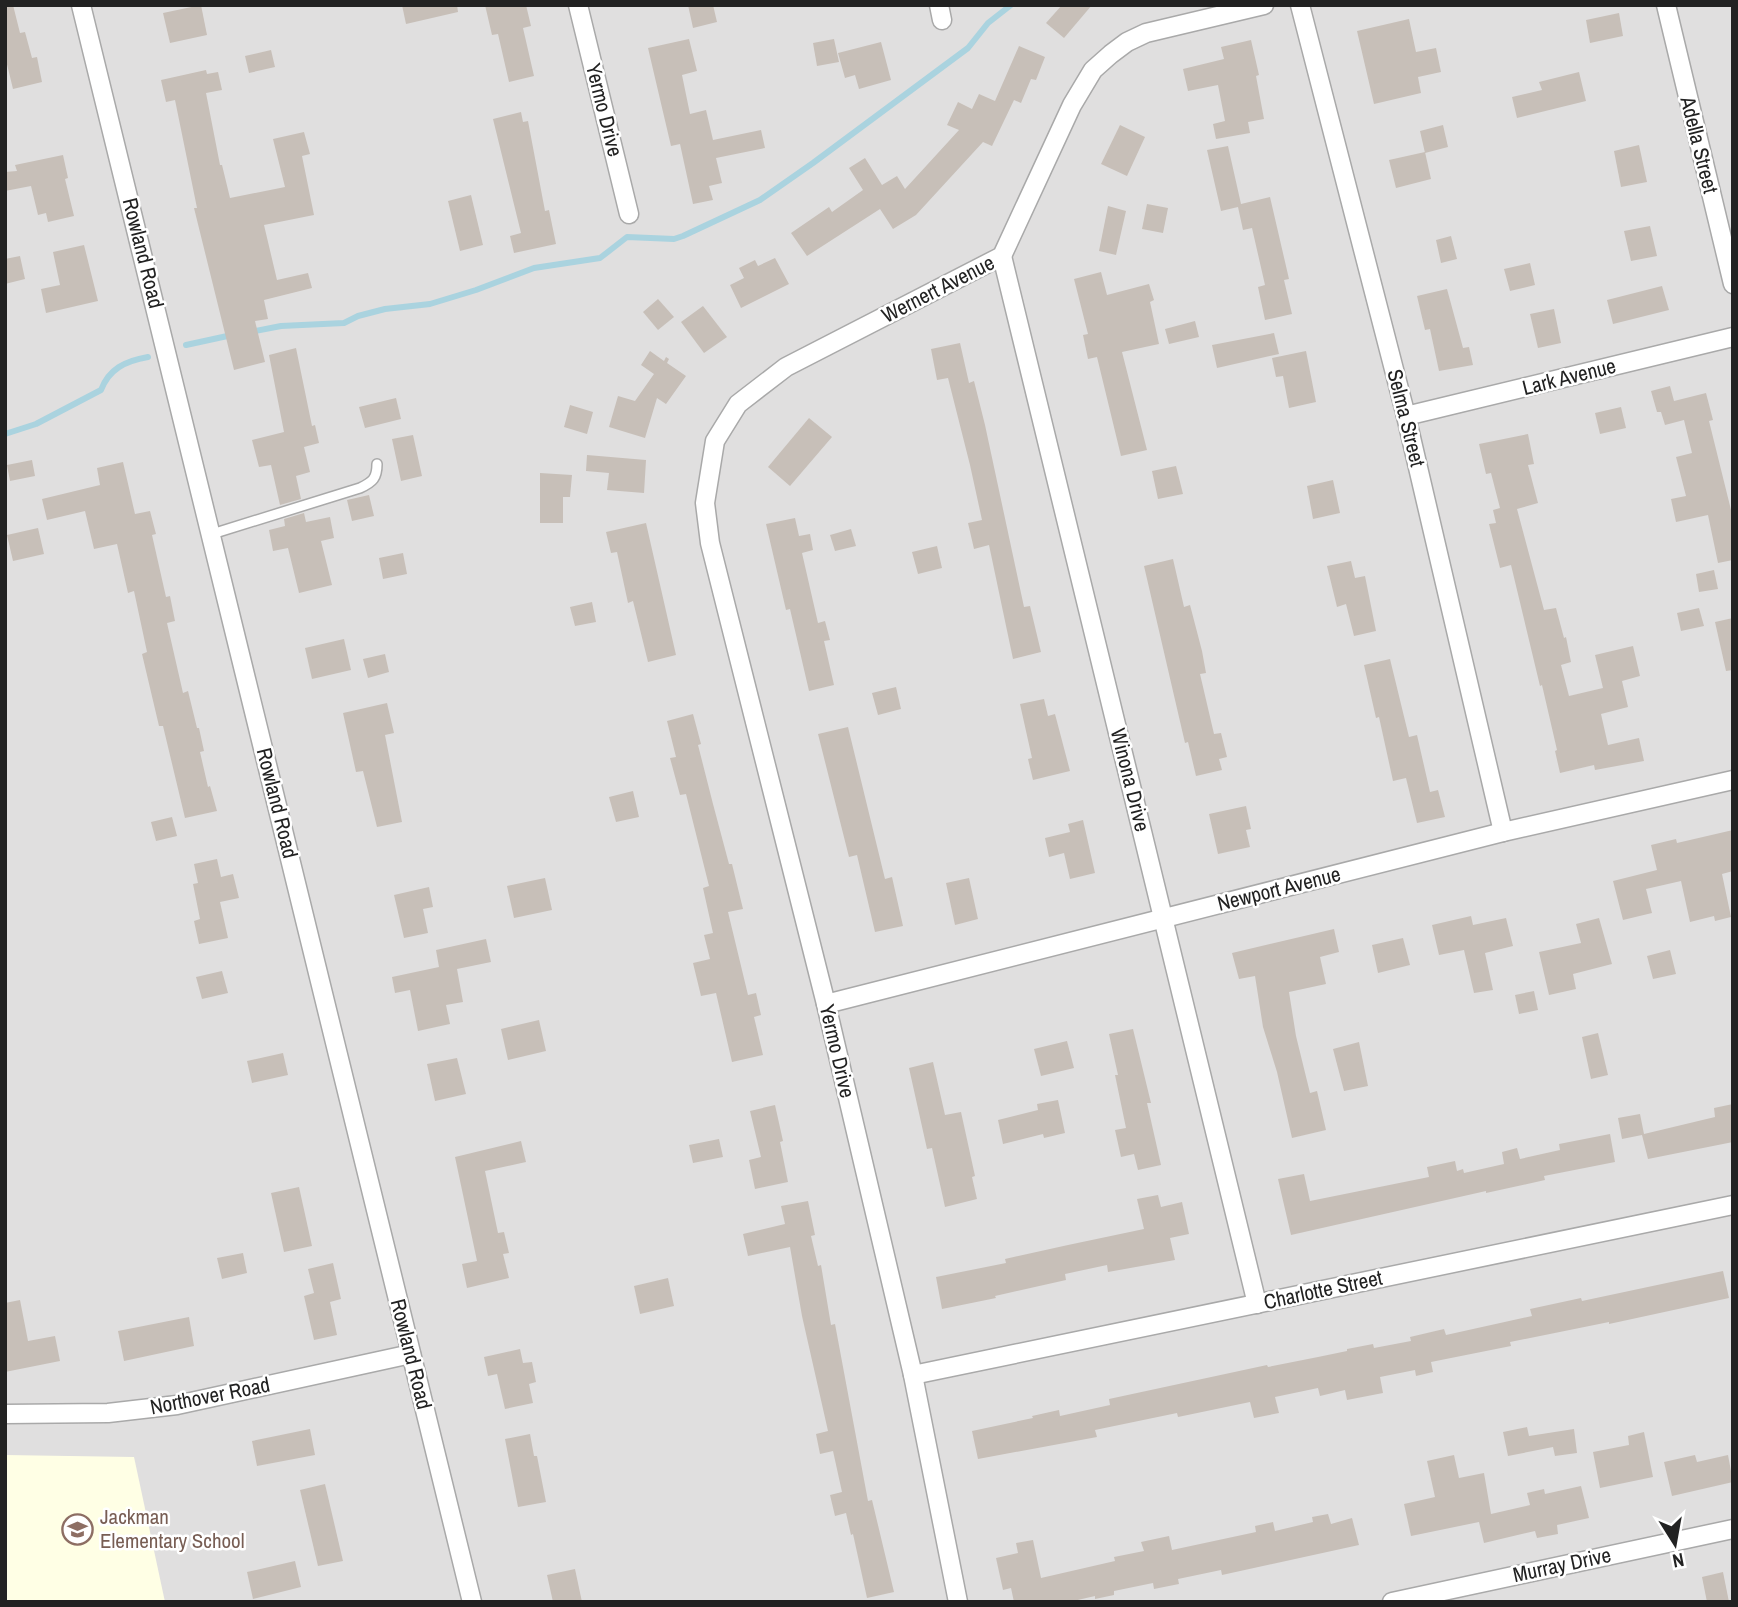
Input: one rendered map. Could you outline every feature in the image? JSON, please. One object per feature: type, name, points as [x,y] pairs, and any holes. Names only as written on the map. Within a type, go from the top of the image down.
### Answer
[{"type":"street","name":"Rowland Road","points":[[81,5],[472,1602]]},
{"type":"street","name":"Yermo Drive","points":[[578,5],[629,214]]},
{"type":"street","name":"Wernert Avenue","points":[[705,503],[715,441],[737,404],[786,367],[1002,256],[1072,105],[1093,70],[1127,42],[1146,33],[1264,5]]},
{"type":"street","name":"Selma Street","points":[[1300,5],[1406,416],[1503,832]]},
{"type":"street","name":"Adella Street","points":[[1665,5],[1733,284]]},
{"type":"street","name":"Winona Drive","points":[[1002,256],[1257,1304]]},
{"type":"street","name":"Lark Avenue","points":[[1406,416],[1733,337]]},
{"type":"street","name":"Yermo Drive","points":[[705,503],[710,543],[826,1004],[913,1375],[958,1602]]},
{"type":"street","name":"Newport Avenue","points":[[826,1004],[1503,832],[1733,780]]},
{"type":"street","name":"Charlotte Street","points":[[913,1375],[1733,1205]]},
{"type":"street","name":"Northover Road","points":[[5,1414],[108,1413],[177,1405],[411,1354]]},
{"type":"street","name":"Murray Drive","points":[[1392,1602],[1733,1529]]},
{"type":"lane","points":[[212,534],[360,488],[372,482],[377,474],[377,464]]},
{"type":"shaded area","points":[[5,5],[1733,5],[1733,1602],[5,1602]]},
{"type":"shaded area","name":"Jackman Elementary School","points":[[5,1455],[134,1457],[165,1602],[5,1602]]},
{"type":"building","points":[[5,5],[13,5],[20,33],[25,32],[32,58],[37,57],[42,82],[13,89],[5,56]]},
{"type":"building","points":[[201,5],[207,35],[170,43],[163,13]]},
{"type":"building","points":[[402,5],[457,5],[458,12],[406,24]]},
{"type":"building","points":[[485,5],[526,5],[531,26],[523,28],[534,76],[509,82],[498,34],[492,35]]},
{"type":"building","points":[[688,5],[713,5],[717,22],[693,28]]},
{"type":"building","points":[[1062,5],[1092,5],[1064,38],[1046,23]]},
{"type":"building","points":[[1619,13],[1623,36],[1590,43],[1586,20]]},
{"type":"building","points":[[1409,19],[1416,52],[1436,48],[1441,72],[1418,77],[1421,93],[1374,104],[1357,31]]},
{"type":"building","points":[[689,39],[697,71],[682,75],[690,114],[706,110],[713,140],[761,130],[765,148],[716,158],[722,183],[709,186],[713,200],[693,204],[680,144],[671,146],[648,48]]},
{"type":"building","points":[[834,39],[839,62],[817,66],[813,43]]},
{"type":"building","points":[[1251,40],[1259,75],[1256,76],[1264,119],[1248,122],[1250,133],[1216,139],[1213,124],[1225,121],[1218,85],[1188,91],[1183,69],[1224,59],[1221,47]]},
{"type":"building","points":[[881,42],[891,80],[859,89],[855,75],[845,78],[838,53]]},
{"type":"building","points":[[1019,46],[1045,57],[1036,80],[1031,79],[1021,103],[1014,100],[992,146],[983,142],[916,215],[893,229],[880,209],[807,256],[791,233],[829,207],[832,212],[863,190],[849,168],[865,158],[882,185],[897,176],[905,189],[959,130],[947,125],[958,102],[972,109],[979,94],[995,101]]},
{"type":"building","points":[[271,50],[275,67],[249,73],[245,56]]},
{"type":"building","points":[[206,70],[207,74],[218,72],[222,90],[206,93],[220,165],[230,198],[285,187],[273,139],[304,132],[310,154],[302,156],[314,215],[264,225],[277,280],[308,273],[312,288],[264,300],[268,319],[255,321],[265,362],[234,370],[194,208],[197,208],[175,100],[166,102],[161,80]]},
{"type":"building","points":[[1579,72],[1586,101],[1517,118],[1512,97],[1542,90],[1539,82]]},
{"type":"building","points":[[521,112],[523,122],[528,121],[545,211],[549,210],[556,244],[514,253],[510,236],[521,233],[493,119]]},
{"type":"building","points":[[1120,125],[1145,137],[1127,176],[1101,164]]},
{"type":"building","points":[[1443,125],[1448,147],[1425,153],[1420,131]]},
{"type":"building","points":[[1639,145],[1647,182],[1621,187],[1614,151]]},
{"type":"building","points":[[1228,146],[1241,204],[1270,197],[1289,279],[1284,280],[1292,314],[1265,320],[1258,287],[1265,285],[1252,228],[1243,230],[1238,207],[1221,211],[1207,150]]},
{"type":"building","points":[[1425,152],[1431,179],[1396,188],[1389,160]]},
{"type":"building","points":[[63,155],[68,178],[65,179],[74,216],[48,222],[46,213],[38,215],[31,186],[5,191],[5,172],[17,171],[15,165]]},
{"type":"building","points":[[471,195],[483,245],[460,251],[448,201]]},
{"type":"building","points":[[1147,204],[1168,208],[1163,233],[1142,229]]},
{"type":"building","points":[[1108,206],[1126,211],[1116,255],[1099,251]]},
{"type":"building","points":[[1650,226],[1657,256],[1631,261],[1624,231]]},
{"type":"building","points":[[1451,236],[1457,259],[1441,263],[1436,240]]},
{"type":"building","points":[[84,245],[98,301],[46,313],[41,289],[60,285],[53,252]]},
{"type":"building","points":[[20,256],[25,279],[5,284],[5,259]]},
{"type":"building","points":[[775,258],[789,284],[741,308],[730,285],[744,278],[739,268],[755,260],[758,266]]},
{"type":"building","points":[[1530,263],[1535,285],[1510,291],[1504,269]]},
{"type":"building","points":[[1101,272],[1107,295],[1149,284],[1154,300],[1150,302],[1159,344],[1122,352],[1147,450],[1121,456],[1097,357],[1088,359],[1083,335],[1088,334],[1074,279]]},
{"type":"building","points":[[1662,286],[1669,310],[1613,324],[1607,300]]},
{"type":"building","points":[[1447,289],[1463,348],[1469,347],[1473,365],[1439,371],[1430,329],[1425,330],[1417,296]]},
{"type":"building","points":[[658,299],[674,317],[658,330],[643,312]]},
{"type":"building","points":[[703,306],[727,337],[704,353],[681,322]]},
{"type":"building","points":[[1554,309],[1561,343],[1538,348],[1530,314]]},
{"type":"building","points":[[1195,321],[1199,337],[1169,344],[1165,329]]},
{"type":"building","points":[[1274,333],[1279,354],[1217,368],[1212,345]]},
{"type":"building","points":[[960,343],[969,383],[974,381],[985,425],[1024,607],[1030,606],[1041,652],[1013,659],[989,545],[974,549],[968,523],[982,520],[948,378],[937,380],[931,349]]},
{"type":"building","points":[[296,348],[312,426],[315,425],[319,443],[304,447],[310,472],[296,476],[301,499],[280,505],[271,465],[259,467],[252,440],[284,432],[269,355]]},
{"type":"building","points":[[650,351],[664,361],[666,357],[669,359],[667,363],[686,376],[666,404],[657,398],[645,438],[609,427],[618,396],[635,401],[654,374],[641,365]]},
{"type":"building","points":[[1306,351],[1316,402],[1289,408],[1283,376],[1276,377],[1272,358]]},
{"type":"building","points":[[1670,386],[1674,401],[1706,393],[1713,420],[1709,421],[1733,518],[1733,560],[1718,563],[1708,515],[1676,522],[1671,499],[1686,496],[1676,457],[1692,453],[1684,420],[1665,425],[1661,412],[1657,412],[1651,391]]},
{"type":"building","points":[[396,398],[401,419],[365,428],[359,407]]},
{"type":"building","points":[[570,405],[593,412],[587,434],[564,427]]},
{"type":"building","points":[[1621,407],[1626,428],[1600,434],[1595,413]]},
{"type":"building","points":[[809,418],[832,437],[790,486],[768,467]]},
{"type":"building","points":[[1528,434],[1534,464],[1528,465],[1538,503],[1517,509],[1544,610],[1556,608],[1564,638],[1566,637],[1571,662],[1561,665],[1569,696],[1603,688],[1595,655],[1633,646],[1640,676],[1622,681],[1628,707],[1601,714],[1608,745],[1639,738],[1644,761],[1595,770],[1594,765],[1560,773],[1542,685],[1540,686],[1511,565],[1500,568],[1489,524],[1496,523],[1493,510],[1500,508],[1491,473],[1486,474],[1479,444]]},
{"type":"building","points":[[413,435],[422,476],[401,481],[392,439]]},
{"type":"building","points":[[587,455],[646,460],[644,493],[607,490],[609,473],[586,471]]},
{"type":"building","points":[[32,460],[35,476],[10,481],[7,465]]},
{"type":"building","points":[[123,462],[135,514],[150,511],[156,534],[152,535],[166,597],[170,596],[175,621],[167,623],[183,693],[188,691],[199,728],[204,751],[200,752],[217,811],[185,818],[142,654],[147,652],[134,591],[128,593],[117,544],[94,549],[85,511],[47,520],[42,499],[100,485],[97,468]]},
{"type":"building","points":[[1176,466],[1183,494],[1158,499],[1152,471]]},
{"type":"building","points":[[540,473],[572,475],[570,497],[563,497],[563,523],[540,523]]},
{"type":"building","points":[[1333,480],[1340,513],[1313,519],[1307,486]]},
{"type":"building","points":[[369,495],[374,516],[352,521],[347,500]]},
{"type":"building","points":[[304,513],[306,522],[330,517],[334,538],[321,541],[332,585],[299,593],[288,548],[273,551],[269,530],[285,526],[284,519]]},
{"type":"building","points":[[795,518],[799,536],[810,534],[813,550],[802,553],[818,623],[825,621],[830,640],[824,641],[834,685],[809,691],[766,524]]},
{"type":"building","points":[[646,523],[676,655],[648,662],[633,601],[628,603],[617,552],[611,553],[606,532]]},
{"type":"building","points":[[38,528],[44,554],[13,561],[7,535]]},
{"type":"building","points":[[851,529],[856,546],[835,551],[830,535]]},
{"type":"building","points":[[937,546],[942,568],[918,574],[912,552]]},
{"type":"building","points":[[403,553],[407,574],[383,579],[379,558]]},
{"type":"building","points":[[1173,559],[1184,607],[1190,605],[1202,651],[1206,673],[1200,674],[1214,734],[1221,733],[1227,757],[1219,759],[1222,770],[1196,776],[1188,742],[1185,743],[1144,566]]},
{"type":"building","points":[[1351,561],[1355,578],[1365,576],[1376,631],[1354,636],[1346,604],[1337,607],[1327,566]]},
{"type":"building","points":[[1714,570],[1718,589],[1699,592],[1696,574]]},
{"type":"building","points":[[592,602],[596,622],[575,626],[570,607]]},
{"type":"building","points":[[1699,608],[1704,626],[1681,631],[1677,613]]},
{"type":"building","points":[[1733,618],[1733,670],[1726,671],[1715,622]]},
{"type":"building","points":[[344,639],[351,670],[312,679],[305,648]]},
{"type":"building","points":[[385,654],[389,672],[368,678],[363,659]]},
{"type":"building","points":[[1390,659],[1409,737],[1417,735],[1430,792],[1438,790],[1445,817],[1417,823],[1406,778],[1393,781],[1364,665]]},
{"type":"building","points":[[896,687],[901,709],[878,715],[872,693]]},
{"type":"building","points":[[1044,699],[1048,716],[1055,714],[1070,771],[1033,780],[1028,759],[1032,758],[1020,704]]},
{"type":"building","points":[[387,703],[394,733],[385,735],[402,822],[377,827],[363,771],[356,772],[343,713]]},
{"type":"building","points":[[693,714],[713,804],[743,909],[728,912],[748,995],[756,993],[761,1015],[754,1017],[763,1055],[732,1062],[716,993],[701,996],[693,963],[710,959],[704,935],[713,933],[703,888],[709,886],[686,794],[680,795],[670,758],[676,757],[667,721]]},
{"type":"building","points":[[848,727],[885,879],[892,877],[903,926],[875,932],[857,855],[849,857],[818,734]]},
{"type":"building","points":[[633,791],[639,817],[616,822],[609,797]]},
{"type":"building","points":[[1246,806],[1251,829],[1246,830],[1250,847],[1218,854],[1209,814]]},
{"type":"building","points":[[172,817],[177,836],[156,841],[151,822]]},
{"type":"building","points":[[1083,820],[1095,873],[1070,879],[1064,853],[1049,857],[1045,838],[1070,832],[1068,824]]},
{"type":"building","points":[[1733,830],[1733,871],[1722,874],[1731,917],[1715,921],[1714,916],[1690,922],[1681,881],[1646,889],[1652,913],[1623,920],[1613,881],[1657,870],[1651,845],[1676,839],[1677,843]]},
{"type":"building","points":[[217,859],[221,877],[233,874],[239,898],[220,902],[228,938],[199,944],[194,921],[200,919],[193,884],[198,883],[194,864]]},
{"type":"building","points":[[545,878],[552,910],[514,918],[507,886]]},
{"type":"building","points":[[969,878],[978,919],[955,925],[946,883]]},
{"type":"building","points":[[429,887],[433,907],[423,909],[428,933],[404,938],[394,895]]},
{"type":"building","points":[[1471,916],[1473,925],[1506,918],[1513,946],[1485,953],[1493,990],[1474,993],[1464,950],[1439,955],[1432,925]]},
{"type":"building","points":[[1599,918],[1612,964],[1573,974],[1576,989],[1549,995],[1539,952],[1581,943],[1576,924]]},
{"type":"building","points":[[1334,929],[1339,952],[1320,957],[1326,984],[1289,992],[1296,1036],[1310,1093],[1317,1091],[1326,1130],[1292,1138],[1277,1072],[1263,1027],[1255,976],[1239,979],[1232,953]]},
{"type":"building","points":[[1403,938],[1410,965],[1378,973],[1372,945]]},
{"type":"building","points":[[486,939],[491,962],[457,969],[463,1002],[446,1005],[450,1024],[418,1031],[410,990],[395,993],[392,977],[439,967],[436,950]]},
{"type":"building","points":[[1670,950],[1676,974],[1653,979],[1647,956]]},
{"type":"building","points":[[222,971],[228,993],[202,999],[196,977]]},
{"type":"building","points":[[1534,991],[1538,1010],[1519,1014],[1515,995]]},
{"type":"building","points":[[539,1020],[546,1051],[508,1060],[501,1029]]},
{"type":"building","points":[[1133,1029],[1151,1103],[1147,1103],[1161,1165],[1138,1170],[1134,1154],[1121,1157],[1115,1130],[1126,1128],[1109,1034]]},
{"type":"building","points":[[1598,1033],[1608,1075],[1591,1079],[1582,1037]]},
{"type":"building","points":[[1067,1041],[1074,1068],[1041,1076],[1034,1049]]},
{"type":"building","points":[[1359,1042],[1368,1086],[1344,1091],[1333,1049]]},
{"type":"building","points":[[283,1053],[288,1075],[252,1083],[247,1061]]},
{"type":"building","points":[[457,1058],[466,1094],[435,1101],[427,1064]]},
{"type":"building","points":[[933,1062],[945,1115],[961,1112],[975,1176],[972,1177],[977,1199],[945,1207],[932,1148],[927,1149],[909,1068]]},
{"type":"building","points":[[1058,1100],[1065,1133],[1044,1138],[1043,1134],[1003,1144],[998,1120],[1038,1110],[1037,1104]]},
{"type":"building","points":[[1733,1104],[1733,1142],[1648,1159],[1642,1135],[1622,1139],[1618,1118],[1640,1114],[1644,1134],[1715,1117],[1714,1108]]},
{"type":"building","points":[[775,1105],[788,1182],[755,1189],[749,1160],[761,1157],[750,1111]]},
{"type":"building","points":[[1610,1134],[1615,1162],[1544,1176],[1545,1180],[1291,1235],[1278,1179],[1304,1174],[1310,1201],[1429,1177],[1427,1167],[1455,1161],[1457,1171],[1463,1169],[1464,1173],[1504,1164],[1502,1152],[1517,1148],[1520,1159],[1560,1150],[1559,1144]]},
{"type":"building","points":[[719,1139],[723,1157],[693,1163],[689,1145]]},
{"type":"building","points":[[521,1141],[526,1162],[485,1171],[498,1233],[504,1232],[509,1253],[503,1254],[509,1278],[467,1288],[462,1264],[477,1261],[455,1157]]},
{"type":"building","points":[[299,1187],[312,1246],[284,1252],[271,1193]]},
{"type":"building","points":[[1158,1195],[1161,1207],[1182,1202],[1189,1234],[1170,1238],[1175,1260],[1108,1272],[1107,1265],[1065,1274],[1066,1280],[942,1309],[936,1277],[1144,1229],[1137,1199]]},
{"type":"building","points":[[808,1201],[815,1235],[811,1236],[818,1266],[821,1265],[831,1325],[835,1324],[868,1501],[872,1500],[894,1592],[867,1598],[846,1513],[835,1516],[830,1495],[842,1492],[833,1451],[820,1454],[816,1434],[828,1431],[802,1316],[790,1247],[748,1256],[743,1234],[785,1224],[781,1206]]},
{"type":"building","points":[[243,1253],[247,1273],[222,1279],[217,1258]]},
{"type":"building","points":[[333,1263],[341,1299],[330,1302],[337,1335],[314,1340],[304,1296],[314,1293],[308,1269]]},
{"type":"building","points":[[1723,1271],[1729,1298],[1510,1342],[1511,1346],[1431,1362],[1433,1372],[1416,1376],[1415,1370],[1380,1377],[1383,1393],[1347,1400],[1345,1390],[1320,1396],[1318,1388],[1275,1397],[1279,1413],[1254,1418],[1250,1402],[1178,1417],[1177,1413],[1095,1430],[1097,1437],[978,1459],[972,1431],[1059,1410],[1060,1416],[1110,1405],[1109,1399],[1267,1365],[1268,1367],[1373,1344],[1374,1348],[1411,1341],[1410,1337],[1444,1329],[1446,1335],[1532,1316],[1530,1309],[1581,1298],[1582,1301]]},
{"type":"building","points":[[668,1278],[674,1306],[640,1314],[634,1286]]},
{"type":"building","points":[[20,1300],[28,1341],[55,1336],[60,1361],[5,1372],[5,1303]]},
{"type":"building","points":[[189,1317],[194,1346],[124,1361],[118,1331]]},
{"type":"building","points":[[520,1349],[523,1363],[532,1362],[536,1382],[529,1384],[533,1403],[505,1409],[497,1374],[488,1376],[484,1357]]},
{"type":"building","points":[[1527,1427],[1529,1436],[1574,1429],[1577,1453],[1555,1456],[1553,1447],[1508,1456],[1503,1432]]},
{"type":"building","points":[[310,1429],[315,1455],[257,1466],[252,1441]]},
{"type":"building","points":[[1644,1432],[1653,1477],[1600,1488],[1593,1452],[1629,1445],[1628,1436]]},
{"type":"building","points":[[530,1434],[546,1502],[518,1507],[505,1439]]},
{"type":"building","points":[[1454,1455],[1459,1478],[1484,1473],[1491,1514],[1530,1505],[1527,1493],[1544,1489],[1545,1494],[1581,1486],[1589,1518],[1557,1525],[1558,1534],[1537,1538],[1535,1531],[1484,1543],[1479,1522],[1411,1536],[1404,1504],[1435,1497],[1427,1461]]},
{"type":"building","points":[[1695,1455],[1697,1462],[1728,1455],[1733,1482],[1672,1496],[1664,1462]]},
{"type":"building","points":[[325,1484],[343,1561],[318,1566],[300,1490]]},
{"type":"building","points":[[1328,1514],[1331,1524],[1352,1518],[1359,1545],[1222,1575],[1221,1570],[1178,1579],[1179,1584],[1154,1589],[1153,1583],[1114,1591],[1114,1595],[1095,1599],[1095,1596],[1069,1602],[1014,1602],[1011,1588],[1003,1590],[996,1558],[1018,1553],[1016,1543],[1033,1540],[1041,1578],[1115,1561],[1114,1557],[1144,1551],[1141,1542],[1169,1536],[1172,1550],[1256,1532],[1255,1526],[1273,1522],[1275,1531],[1313,1522],[1312,1517]]},
{"type":"building","points":[[295,1561],[301,1587],[253,1599],[247,1572]]},
{"type":"building","points":[[575,1569],[582,1602],[553,1602],[547,1575]]},
{"type":"building","points":[[1723,1572],[1729,1602],[1707,1602],[1702,1577]]},
{"type":"waterway","points":[[250,332],[281,326],[344,323],[358,316],[385,309],[430,304],[534,268],[600,258],[627,237],[674,239],[683,236],[760,200],[813,163],[968,48],[988,23],[1011,5]]},
{"type":"waterway","points":[[186,345],[232,335]]},
{"type":"waterway","points":[[5,434],[36,424],[101,390],[113,371],[132,361],[148,357]]},
{"type":"place","name":"Jackman Elementary School","points":[[77,1529]]}]
